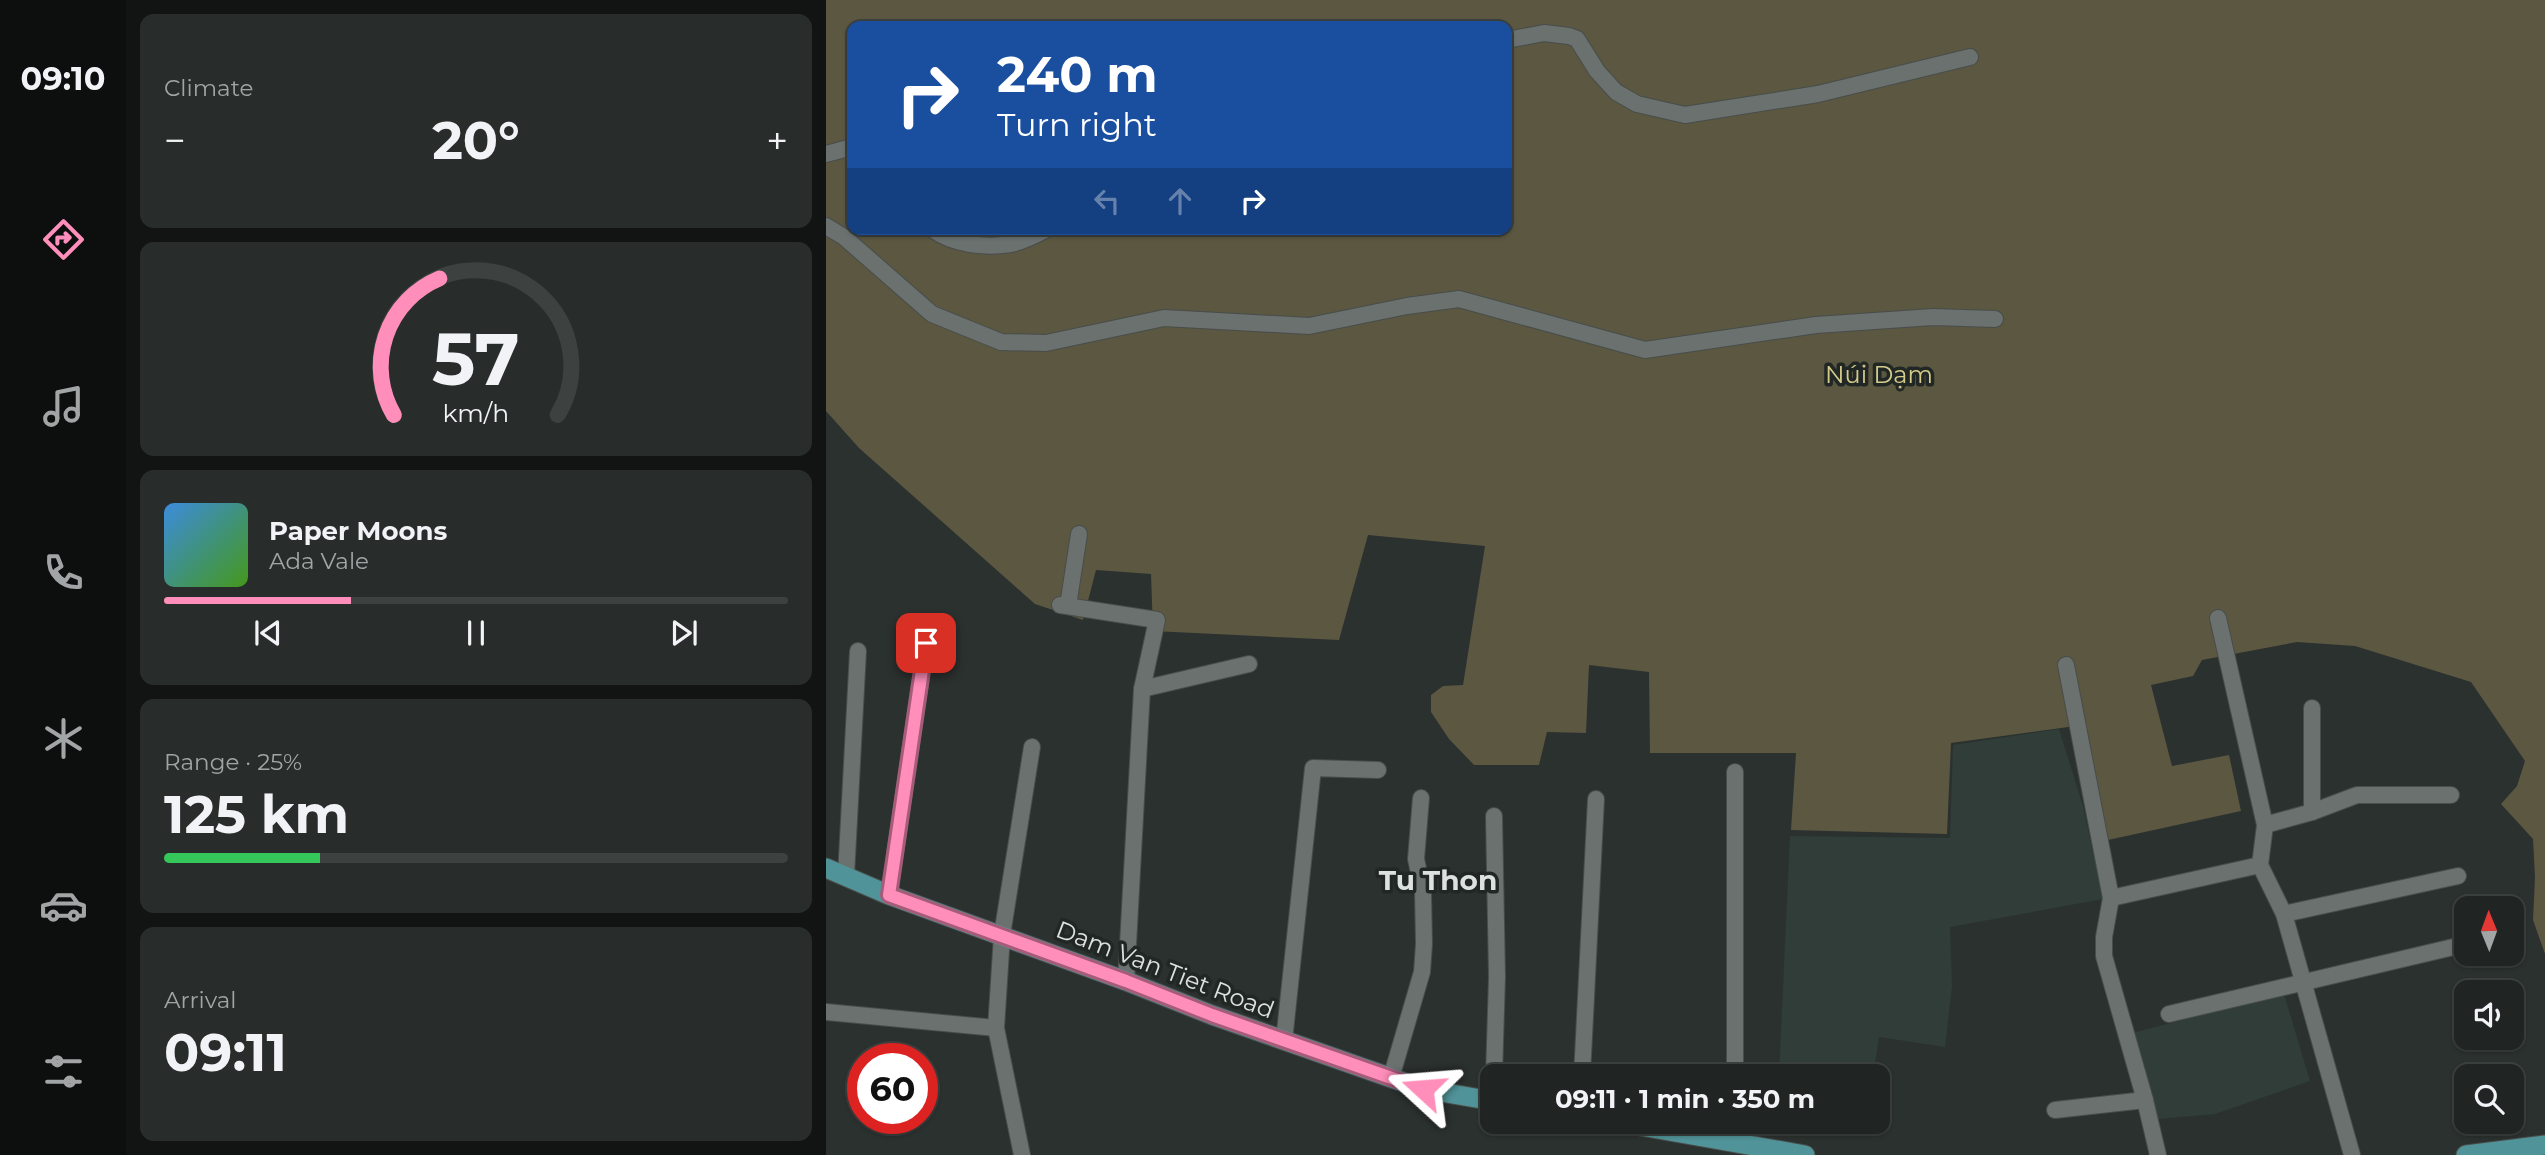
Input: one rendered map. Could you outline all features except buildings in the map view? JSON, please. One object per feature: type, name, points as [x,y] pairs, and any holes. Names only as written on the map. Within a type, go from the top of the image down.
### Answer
[{"type":"main road","name":"Dam Van Tiet Road","points":[[826,868],[889,895],[1284,1041],[1423,1089],[1480,1099]]},
{"type":"main road","points":[[1684,1134],[1805,1155]]},
{"type":"main road","points":[[2466,1155],[2519,1152],[2545,1145]]},
{"type":"street","points":[[1512,39],[1544,33],[1577,39],[1597,71],[1616,92],[1637,104],[1685,115],[1818,94],[1970,57]]},
{"type":"street","points":[[826,154],[847,148]]},
{"type":"street","points":[[826,226],[844,237],[932,314],[1001,342],[1046,343],[1164,318],[1309,326],[1407,306],[1459,299],[1645,350],[1816,325],[1933,317],[1995,319]]},
{"type":"street","points":[[942,235],[950,240],[996,245],[1023,241],[1035,235]]},
{"type":"street","points":[[1079,534],[1064,605],[1157,620],[1142,689],[1126,981]]},
{"type":"street","points":[[2218,618],[2265,825],[2260,865],[2284,914],[2351,1155]]},
{"type":"street","points":[[889,895],[926,643]]},
{"type":"street","points":[[846,876],[858,651]]},
{"type":"street","points":[[1142,689],[1248,664]]},
{"type":"street","points":[[2066,665],[2110,898],[2104,956],[2158,1155]]},
{"type":"street","points":[[2312,708],[2312,812]]},
{"type":"street","points":[[1022,1155],[996,1028],[1002,935],[1032,747]]},
{"type":"street","points":[[1284,1041],[1313,768],[1378,770]]},
{"type":"street","points":[[1734,1064],[1735,772]]},
{"type":"street","points":[[2265,825],[2312,812],[2357,795],[2451,795]]},
{"type":"street","points":[[1391,1078],[1422,972],[1423,891],[1416,859],[1421,798]]},
{"type":"street","points":[[1583,1064],[1596,799]]},
{"type":"street","points":[[1494,816],[1497,977],[1494,1064]]},
{"type":"street","points":[[2110,898],[2260,865]]},
{"type":"street","points":[[2284,914],[2458,876]]},
{"type":"street","points":[[2169,1014],[2454,947]]},
{"type":"street","points":[[826,1012],[996,1028]]},
{"type":"street","points":[[2055,1110],[2145,1100]]},
{"type":"street","points":[[1734,1134],[1734,1143]]},
{"type":"shaded area","points":[[2059,729],[2083,806],[2103,899],[1950,927],[1952,986],[1945,1047],[1879,1037],[1875,1064],[1780,1064],[1790,836],[1950,838],[1953,745]]},
{"type":"shaded area","points":[[2284,994],[2310,1081],[2215,1114],[2147,1120],[2132,1033]]},
{"type":"green space","name":"Núi Dạm","points":[[826,0],[2545,0],[2545,954],[2533,920],[2533,839],[2501,804],[2517,786],[2525,761],[2471,682],[2355,646],[2297,642],[2202,660],[2193,676],[2151,685],[2172,766],[2229,755],[2241,811],[2108,840],[2083,725],[1951,743],[1947,834],[1791,830],[1796,753],[1650,753],[1649,672],[1589,665],[1586,733],[1547,732],[1539,765],[1474,765],[1449,739],[1431,712],[1431,695],[1443,686],[1463,685],[1485,546],[1368,535],[1339,640],[1153,631],[1151,574],[1096,570],[1083,620],[1035,604],[859,448],[826,411]]},
{"type":"district","name":"Tu Thon","points":[[1438,880]]},
{"type":"route","points":[[926,643],[889,895],[1212,1015],[1423,1089]]}]
